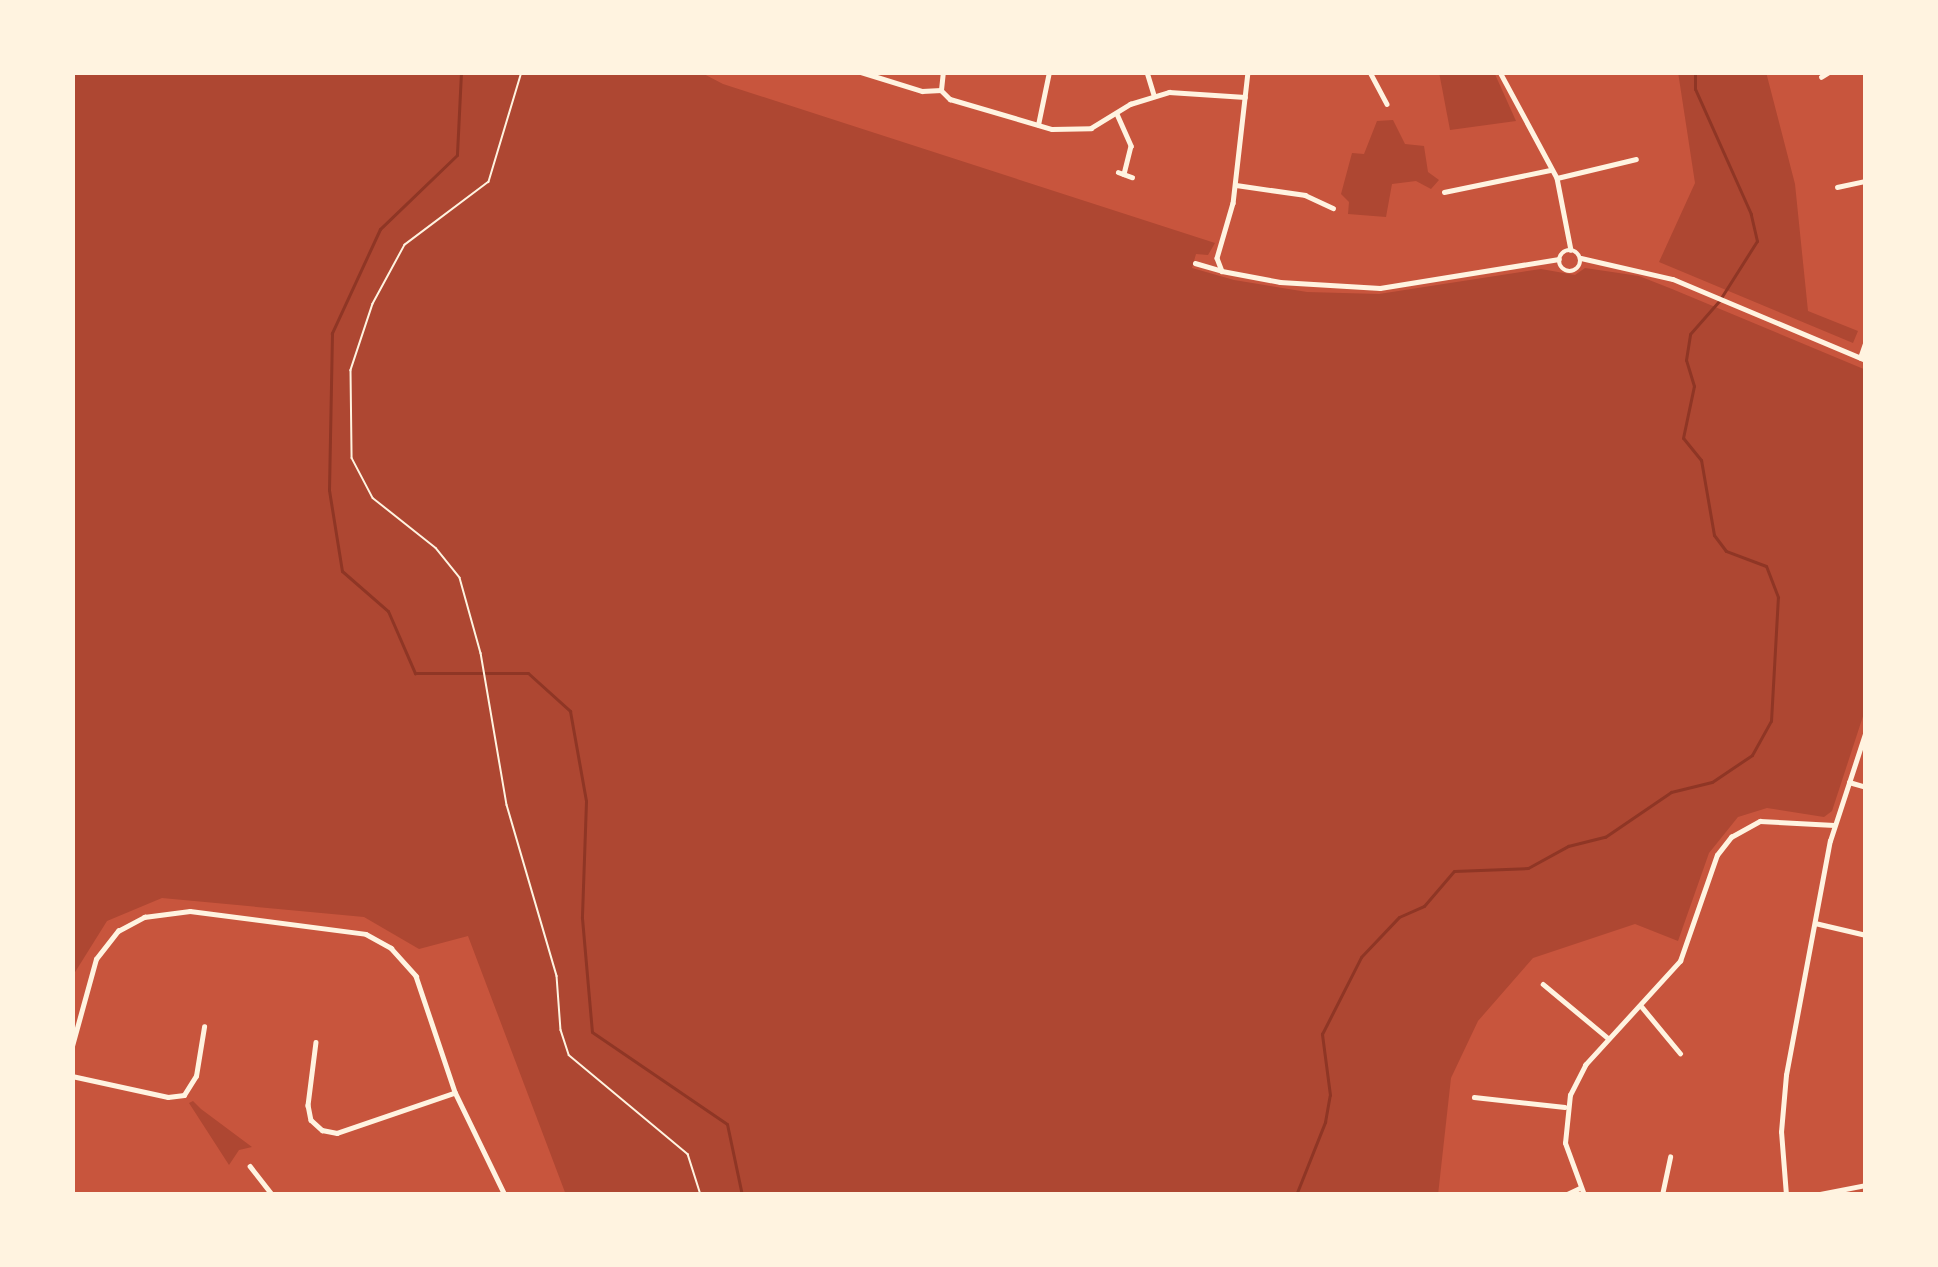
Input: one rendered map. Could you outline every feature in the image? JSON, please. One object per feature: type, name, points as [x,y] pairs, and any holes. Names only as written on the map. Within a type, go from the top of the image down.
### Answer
[{"type":"street","points":[[861,72],[922,91],[941,90],[950,99],[1038,127],[1087,129],[1154,95],[1245,97]]},
{"type":"street","points":[[941,90],[943,72]]},
{"type":"street","points":[[1038,127],[1049,72]]},
{"type":"street","points":[[1147,72],[1154,95]]},
{"type":"street","points":[[1220,270],[1217,258],[1236,185],[1248,72]]},
{"type":"street","points":[[1370,72],[1387,104]]},
{"type":"street","points":[[1500,72],[1557,178],[1571,250],[1581,258],[1645,271],[1707,293],[1863,359],[1866,341]]},
{"type":"street","points":[[1821,76],[1829,72]]},
{"type":"street","points":[[1117,114],[1131,146],[1121,173],[1132,178]]},
{"type":"street","points":[[1557,178],[1636,159]]},
{"type":"street","points":[[1444,192],[1553,170]]},
{"type":"street","points":[[1837,188],[1866,181]]},
{"type":"street","points":[[1236,185],[1305,196],[1333,208]]},
{"type":"street","points":[[1195,263],[1280,282],[1380,287],[1559,259],[1571,250]]},
{"type":"street","points":[[1559,259],[1569,272],[1579,268],[1581,258]]},
{"type":"street","points":[[1786,1195],[1782,1103],[1834,825],[1866,731]]},
{"type":"street","points":[[1847,782],[1866,788]]},
{"type":"street","points":[[1565,1195],[1582,1192],[1565,1142],[1566,1108],[1585,1065],[1680,961],[1712,864],[1731,837],[1773,819],[1834,825]]},
{"type":"street","points":[[72,1046],[90,972],[118,932],[164,911],[355,932],[391,948],[422,987],[455,1093],[505,1195]]},
{"type":"street","points":[[1815,923],[1866,935]]},
{"type":"street","points":[[1543,985],[1610,1038]]},
{"type":"street","points":[[1642,1006],[1680,1053]]},
{"type":"street","points":[[72,1076],[168,1097],[184,1095],[196,1076],[204,1027]]},
{"type":"street","points":[[316,1042],[308,1105],[311,1120],[322,1130],[337,1133],[455,1093]]},
{"type":"street","points":[[1474,1097],[1566,1108]]},
{"type":"street","points":[[1662,1195],[1670,1157]]},
{"type":"street","points":[[250,1166],[274,1195]]},
{"type":"street","points":[[1815,1195],[1866,1185]]},
{"type":"path","points":[[522,72],[489,182],[405,245],[373,304],[349,388],[352,458],[373,498],[436,548],[460,578],[482,653],[507,805],[557,976],[561,1030],[569,1055],[688,1154],[701,1195]]},
{"type":"shaded area","points":[[72,72],[700,72],[723,84],[1215,243],[1208,255],[1196,254],[1192,268],[1234,280],[1307,292],[1379,294],[1541,269],[1575,275],[1585,268],[1639,276],[1866,370],[1866,707],[1832,811],[1824,817],[1767,808],[1738,817],[1709,853],[1678,941],[1635,924],[1533,958],[1478,1021],[1451,1078],[1438,1195],[566,1195],[468,936],[419,949],[364,917],[162,898],[107,921],[72,977]]},
{"type":"shaded area","points":[[1439,72],[1494,72],[1516,121],[1450,130]]},
{"type":"shaded area","points":[[1678,72],[1766,72],[1795,184],[1808,311],[1858,331],[1853,343],[1659,262],[1695,183]]},
{"type":"shaded area","points":[[1393,120],[1405,144],[1424,146],[1428,172],[1439,180],[1431,189],[1416,181],[1392,184],[1386,217],[1348,214],[1349,202],[1341,194],[1352,153],[1364,154],[1377,121]]},
{"type":"shaded area","points":[[193,1101],[252,1147],[239,1150],[229,1165],[189,1103]]},
{"type":"waterway","points":[[461,72],[457,155],[380,229],[332,333],[329,490],[342,571],[388,611],[415,673],[528,673],[570,711],[586,801],[582,918],[592,1032],[727,1124],[742,1195]]},
{"type":"waterway","points":[[1296,1195],[1325,1122],[1330,1095],[1322,1034],[1361,957],[1399,917],[1424,906],[1454,871],[1528,868],[1568,846],[1605,837],[1671,792],[1712,782],[1752,755],[1771,721],[1778,597],[1766,566],[1726,551],[1714,535],[1701,460],[1683,438],[1694,386],[1686,360],[1690,334],[1719,301],[1757,241],[1751,214],[1695,89],[1695,72]]}]
